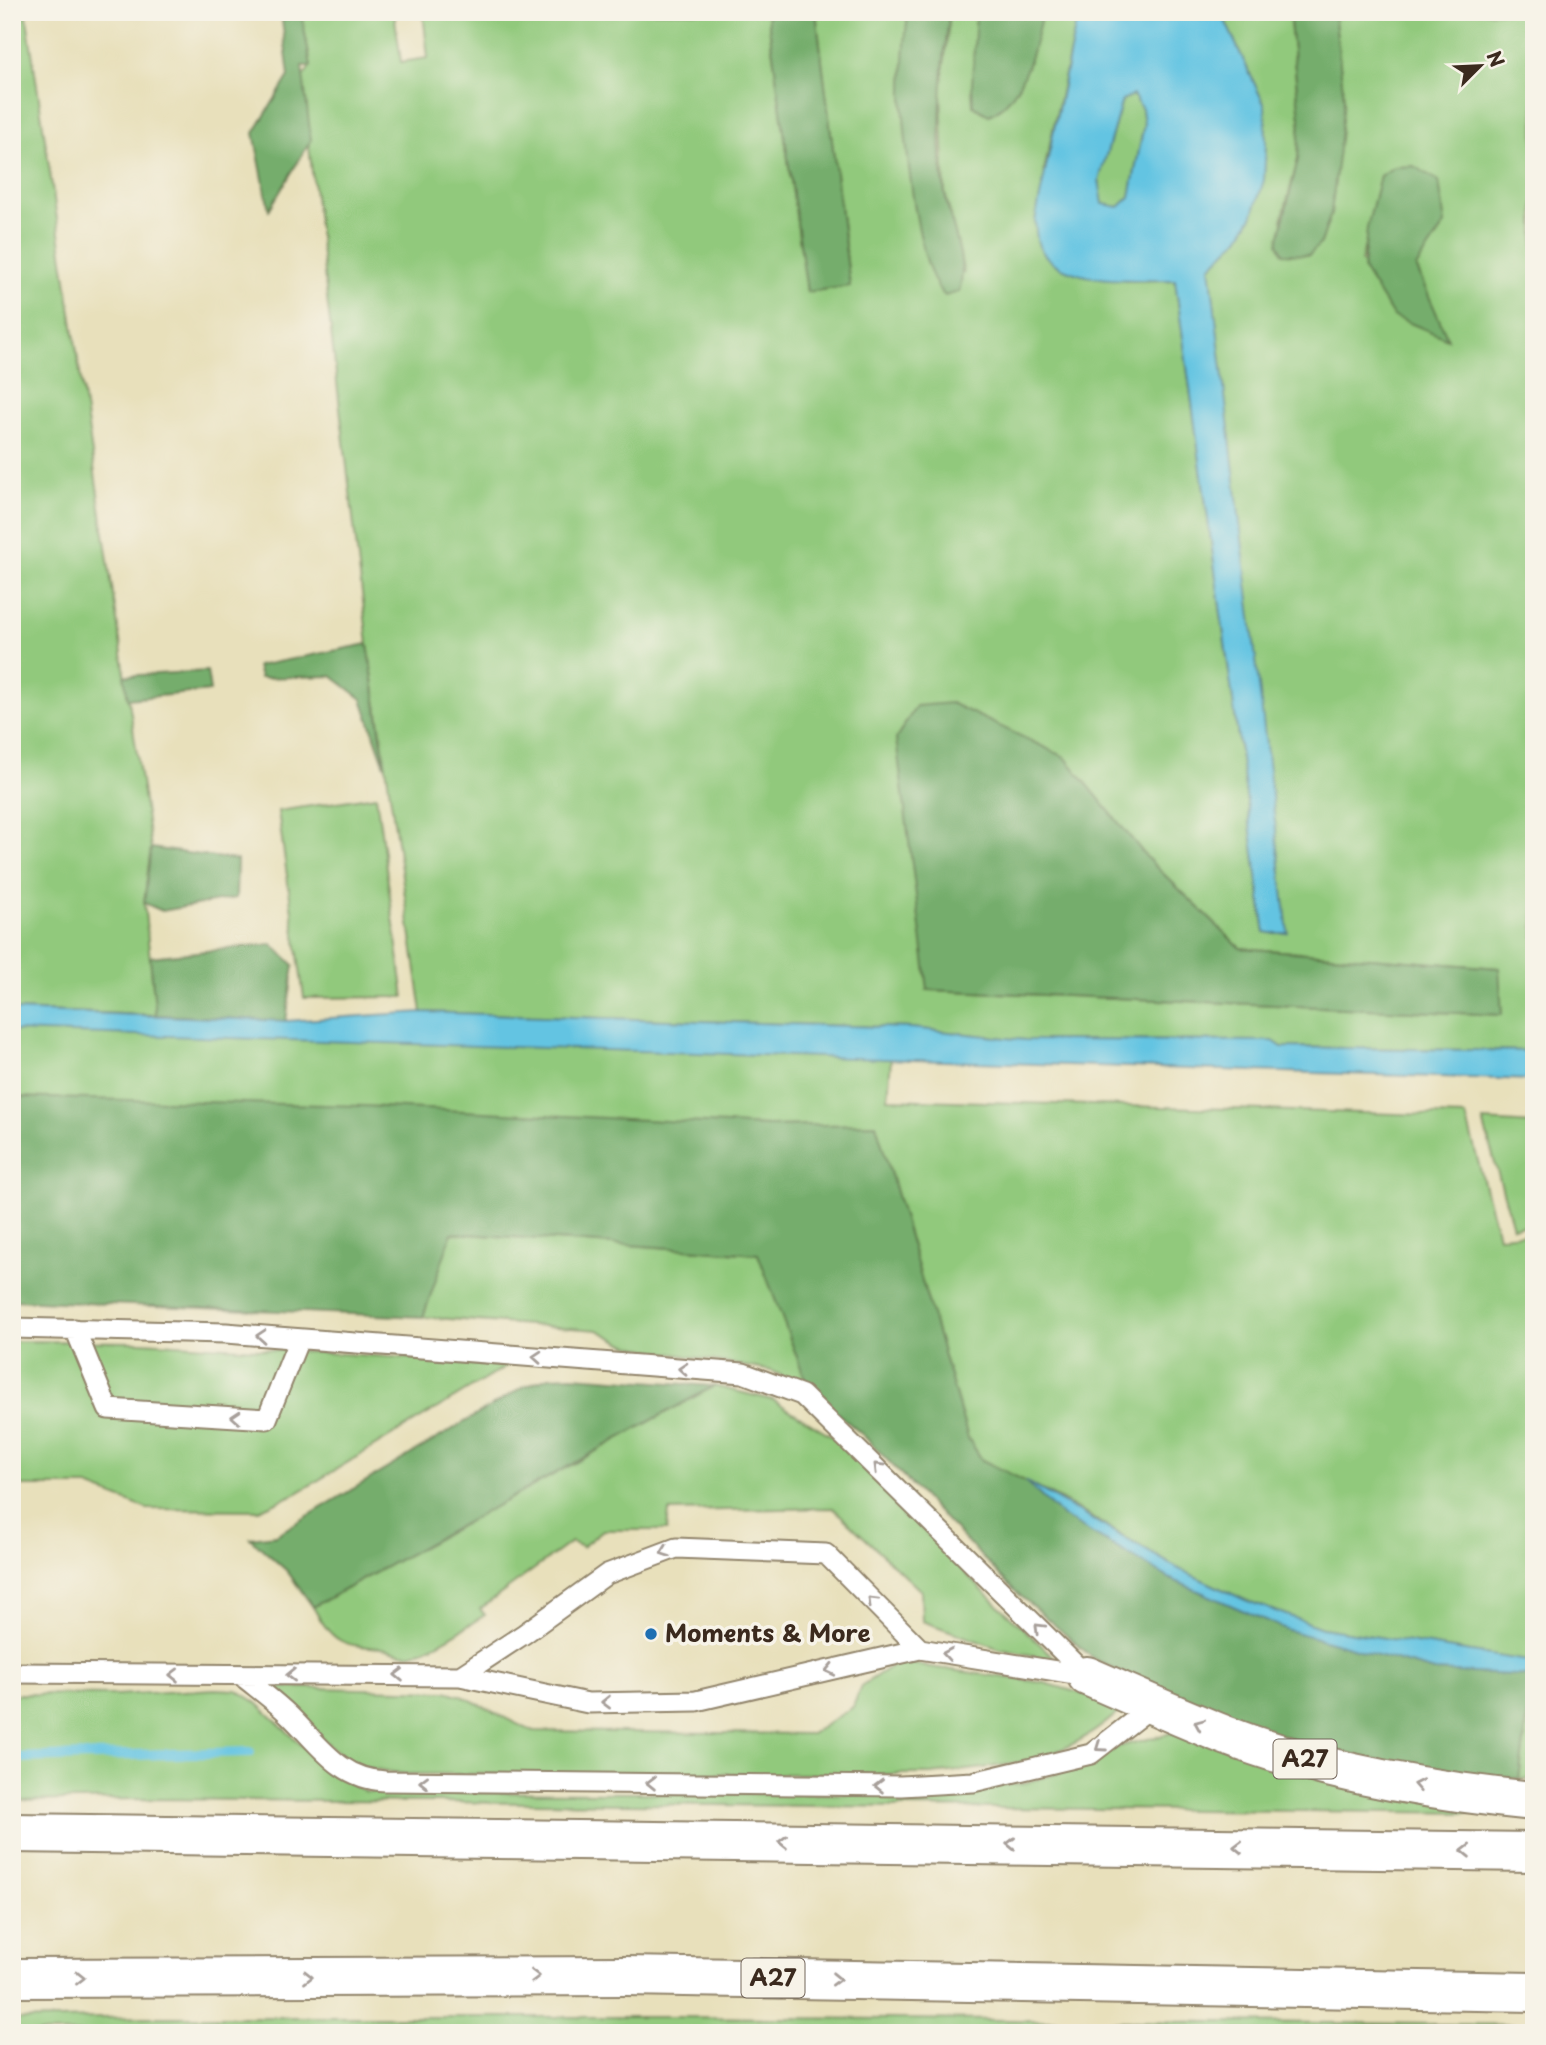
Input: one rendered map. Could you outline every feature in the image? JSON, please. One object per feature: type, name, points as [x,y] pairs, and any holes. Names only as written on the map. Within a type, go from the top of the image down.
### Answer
[{"type":"highway","name":"A27","points":[[1087,1676],[1227,1736],[1349,1773],[1464,1794],[1534,1801]]},
{"type":"highway","points":[[12,1833],[1534,1852]]},
{"type":"highway","name":"A27","points":[[12,1978],[626,1976],[1534,1992]]},
{"type":"lane","name":"A27","points":[[12,1328],[226,1333],[743,1373],[802,1395],[1087,1676]]},
{"type":"lane","points":[[75,1329],[108,1409],[267,1419],[299,1339]]},
{"type":"lane","points":[[460,1676],[607,1574],[676,1548],[826,1554],[920,1649]]},
{"type":"lane","name":"A27","points":[[12,1673],[460,1676],[587,1703],[696,1701],[920,1649],[1087,1676]]},
{"type":"lane","points":[[242,1676],[287,1712],[342,1768],[363,1780],[385,1781],[901,1786],[973,1782],[1091,1754],[1154,1705]]},
{"type":"green space","points":[[12,12],[26,12],[151,848],[144,903],[156,1015],[12,1010]]},
{"type":"green space","points":[[281,12],[301,12],[311,66],[302,66],[311,140],[269,210],[254,133],[289,76]]},
{"type":"green space","points":[[301,12],[394,12],[401,62],[428,58],[423,12],[767,12],[807,292],[850,286],[816,12],[908,12],[903,95],[964,274],[945,192],[941,93],[950,12],[976,12],[973,106],[989,115],[1016,90],[1042,12],[1074,12],[1076,23],[1044,171],[1126,281],[1175,280],[1265,933],[1287,933],[1210,267],[1239,238],[1264,180],[1265,106],[1221,12],[1289,12],[1300,118],[1298,159],[1282,220],[1321,243],[1331,213],[1344,99],[1334,12],[1534,12],[1534,1051],[1282,1047],[1273,1041],[1025,1040],[911,1028],[422,1012],[368,644],[301,79],[311,66]],"holes":[[[1380,176],[1445,224],[1416,267],[1447,339],[1361,262]],[[1149,860],[1240,948],[1498,968],[1502,1015],[928,990]]]},
{"type":"green space","points":[[767,12],[816,12],[850,286],[807,292]]},
{"type":"green space","points":[[908,12],[950,12],[942,79],[942,172],[962,268],[959,292],[945,296],[935,282],[919,232],[909,168],[903,93]]},
{"type":"green space","points":[[976,12],[1042,12],[1031,56],[1019,85],[1001,108],[989,115],[973,106]]},
{"type":"green space","points":[[1289,12],[1334,12],[1344,99],[1331,213],[1321,243],[1309,255],[1283,254],[1278,243],[1298,159],[1300,118]]},
{"type":"green space","points":[[1133,95],[1142,109],[1144,124],[1130,197],[1119,207],[1102,204],[1099,180],[1122,100]]},
{"type":"green space","points":[[1414,166],[1439,181],[1445,224],[1416,267],[1448,339],[1393,316],[1363,269],[1367,228],[1380,176],[1394,167]]},
{"type":"green space","points":[[368,644],[385,766],[362,699],[332,676],[260,678],[257,666]]},
{"type":"green space","points":[[207,671],[210,691],[128,699],[124,676]]},
{"type":"green space","points":[[951,703],[1065,757],[1149,860],[1240,948],[1499,968],[1502,1015],[928,990],[896,739],[916,706]]},
{"type":"green space","points":[[376,796],[404,997],[304,998],[278,811]]},
{"type":"green space","points":[[151,848],[237,860],[236,898],[162,911],[144,903]]},
{"type":"green space","points":[[272,944],[294,965],[286,1021],[156,1015],[150,957]]},
{"type":"green space","points":[[12,1030],[891,1058],[888,1099],[1466,1116],[1498,1236],[1534,1233],[1534,1662],[1322,1628],[1245,1600],[1179,1569],[1062,1500],[982,1460],[968,1438],[876,1124],[768,1126],[12,1097]]},
{"type":"green space","points":[[12,1097],[364,1106],[768,1126],[876,1124],[968,1438],[982,1460],[1025,1481],[1062,1516],[1171,1579],[1288,1630],[1435,1671],[1534,1676],[1534,1713],[1528,1713],[1519,1779],[1398,1765],[1329,1750],[1194,1709],[1094,1659],[1015,1591],[864,1436],[809,1389],[758,1254],[452,1233],[423,1317],[12,1300]]},
{"type":"green space","points":[[1483,1121],[1534,1124],[1534,1224],[1513,1227]]},
{"type":"green space","points":[[451,1233],[758,1254],[809,1389],[772,1371],[629,1346],[598,1330],[423,1317]]},
{"type":"green space","points":[[12,1341],[142,1342],[510,1364],[297,1493],[259,1510],[147,1509],[88,1486],[12,1486]]},
{"type":"green space","points":[[572,1376],[714,1386],[313,1607],[287,1571],[250,1538],[276,1535],[525,1386],[549,1377]]},
{"type":"green space","points":[[714,1386],[773,1400],[832,1436],[981,1589],[1057,1660],[1000,1649],[922,1621],[921,1591],[833,1508],[669,1511],[667,1530],[603,1530],[582,1547],[571,1542],[480,1609],[485,1615],[441,1642],[413,1653],[356,1646],[340,1640],[327,1629],[313,1607]]},
{"type":"green space","points":[[901,1660],[930,1667],[1045,1683],[1125,1706],[1081,1740],[1059,1751],[1012,1764],[931,1774],[404,1774],[356,1766],[329,1745],[274,1687],[445,1691],[457,1694],[534,1731],[811,1734],[853,1707],[861,1686]]},
{"type":"green space","points":[[237,1690],[257,1703],[330,1772],[366,1792],[910,1794],[1024,1783],[1076,1768],[1117,1747],[1179,1731],[1477,1813],[145,1799],[12,1801],[12,1694],[116,1695]]},
{"type":"green space","points":[[1528,1712],[1534,1713],[1534,1780],[1519,1779]]},
{"type":"green space","points":[[147,2017],[675,2017],[1534,2025],[1534,2033],[12,2033],[12,2020]]},
{"type":"water","points":[[1074,12],[1221,12],[1265,106],[1264,180],[1252,217],[1239,238],[1210,267],[1288,933],[1265,933],[1175,280],[1122,280],[1082,275],[1050,261],[1038,242],[1035,221],[1076,23]],"holes":[[[1133,95],[1142,109],[1144,124],[1130,197],[1119,207],[1103,204],[1099,180],[1122,100]]]},
{"type":"water","points":[[12,1010],[286,1021],[422,1012],[911,1028],[1025,1040],[1273,1041],[1282,1047],[1534,1051],[1534,1080],[12,1031]]},
{"type":"water","points":[[1025,1481],[1179,1569],[1245,1600],[1322,1628],[1534,1662],[1534,1676],[1435,1671],[1288,1630],[1171,1579],[1062,1516]]},
{"type":"waterway","points":[[12,1758],[250,1752]]},
{"type":"place","name":"Moments & More","points":[[651,1634]]}]
